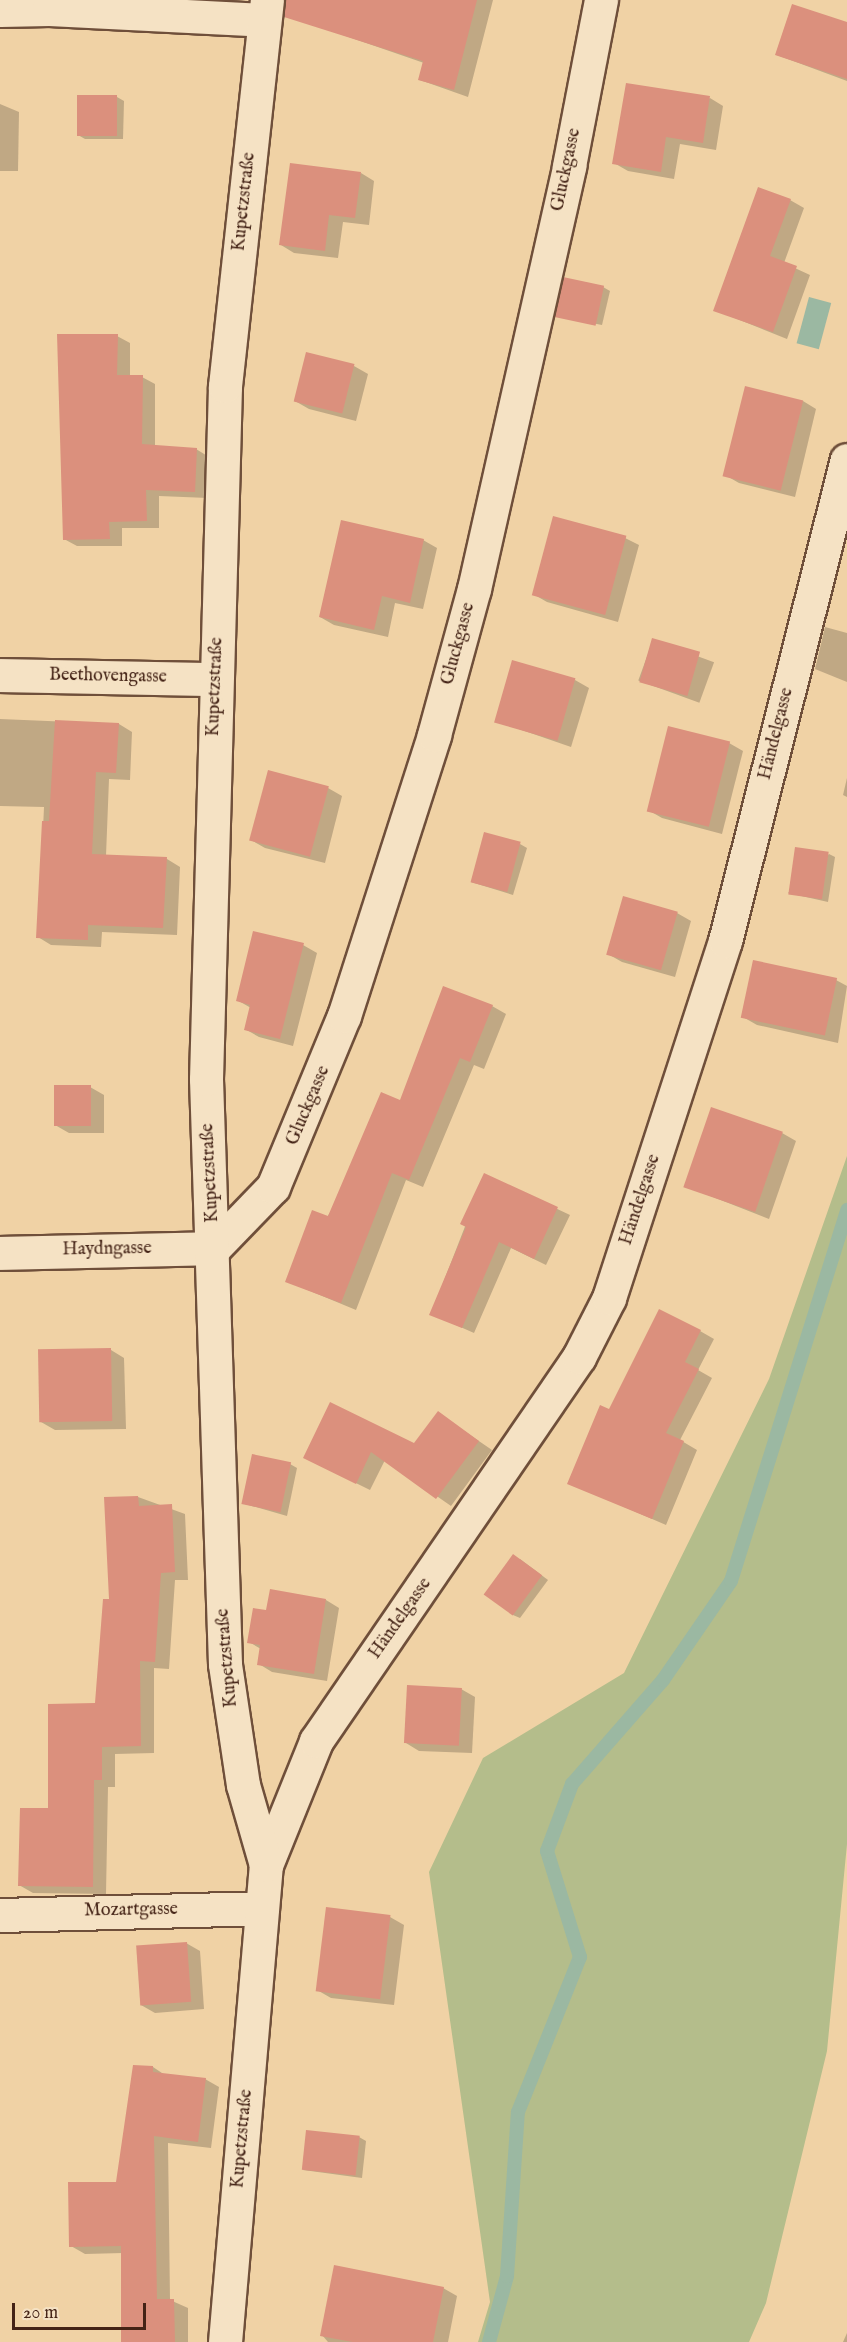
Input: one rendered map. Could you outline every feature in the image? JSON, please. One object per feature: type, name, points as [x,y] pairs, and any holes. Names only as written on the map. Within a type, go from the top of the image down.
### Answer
[{"type":"street","name":"Gluckgasse","points":[[214,1248],[273,1188],[320,1083],[435,735],[485,543],[568,166],[601,0]]},
{"type":"street","points":[[0,10],[266,10]]},
{"type":"street","name":"Kupetzstraße","points":[[225,2342],[266,1865],[243,1785],[225,1664],[214,1248],[206,1079],[225,386],[266,10]]},
{"type":"street","name":"Händelgasse","points":[[266,1865],[316,1741],[579,1357],[609,1298],[725,941],[847,460]]},
{"type":"street","name":"Beethovengasse","points":[[0,675],[216,679]]},
{"type":"street","name":"Haydngasse","points":[[0,1253],[214,1248]]},
{"type":"street","name":"Mozartgasse","points":[[0,1915],[262,1908]]},
{"type":"shaded area","points":[[809,297],[831,303],[819,349],[797,343]]},
{"type":"shaded area","points":[[847,1156],[847,1844],[827,2051],[766,2303],[749,2342],[478,2342],[490,2302],[429,1872],[483,1758],[624,1673],[769,1379]]},
{"type":"building","points":[[285,0],[477,0],[454,90],[418,80],[423,61],[284,17]]},
{"type":"building","points":[[792,4],[847,22],[847,79],[775,55]]},
{"type":"building","points":[[626,83],[710,96],[703,143],[666,137],[661,172],[612,164]]},
{"type":"building","points":[[77,95],[117,95],[117,136],[77,136]]},
{"type":"building","points":[[290,163],[361,172],[355,218],[329,215],[325,251],[279,245]]},
{"type":"building","points":[[758,187],[791,199],[770,256],[797,266],[773,332],[713,311]]},
{"type":"building","points":[[563,277],[604,286],[596,326],[554,317]]},
{"type":"building","points":[[57,334],[118,334],[117,375],[143,375],[142,444],[197,448],[195,492],[146,490],[147,521],[109,522],[110,539],[63,540]]},
{"type":"building","points":[[306,352],[355,364],[342,414],[294,401]]},
{"type":"building","points":[[745,386],[803,401],[781,491],[723,476]]},
{"type":"building","points":[[553,516],[626,536],[605,615],[532,595]]},
{"type":"building","points":[[341,520],[424,539],[410,603],[382,596],[374,630],[319,617]]},
{"type":"building","points":[[652,638],[700,652],[687,696],[639,682]]},
{"type":"building","points":[[512,660],[575,678],[558,741],[494,722]]},
{"type":"building","points":[[55,720],[119,723],[116,773],[96,772],[92,854],[167,857],[163,928],[88,925],[88,940],[36,938],[42,821],[49,821]]},
{"type":"building","points":[[668,726],[730,741],[709,827],[647,811]]},
{"type":"building","points":[[268,770],[329,786],[310,857],[249,841]]},
{"type":"building","points":[[484,832],[521,842],[507,892],[471,882]]},
{"type":"building","points":[[795,847],[829,852],[822,899],[788,895]]},
{"type":"building","points":[[623,896],[678,912],[661,970],[606,955]]},
{"type":"building","points":[[253,931],[304,943],[280,1039],[244,1030],[250,1005],[236,1001]]},
{"type":"building","points":[[753,960],[837,978],[825,1036],[741,1018]]},
{"type":"building","points":[[443,986],[493,1005],[470,1062],[460,1058],[409,1180],[392,1173],[341,1303],[285,1282],[312,1210],[328,1216],[381,1092],[400,1100]]},
{"type":"building","points":[[54,1085],[91,1085],[91,1126],[54,1126]]},
{"type":"building","points":[[711,1107],[783,1132],[755,1212],[683,1187]]},
{"type":"building","points":[[484,1173],[558,1207],[534,1259],[499,1242],[462,1328],[429,1315],[466,1227],[460,1224]]},
{"type":"building","points":[[659,1309],[701,1330],[685,1362],[699,1369],[666,1433],[684,1441],[652,1519],[567,1484],[600,1405],[609,1409]]},
{"type":"building","points":[[111,1348],[112,1421],[39,1422],[38,1349]]},
{"type":"building","points":[[330,1402],[414,1443],[438,1411],[479,1441],[436,1499],[371,1452],[356,1484],[303,1458]]},
{"type":"building","points":[[252,1454],[291,1462],[281,1512],[241,1504]]},
{"type":"building","points":[[138,1496],[139,1506],[172,1504],[175,1572],[161,1573],[155,1662],[140,1661],[141,1746],[102,1747],[102,1780],[94,1780],[93,1887],[18,1886],[20,1808],[48,1808],[48,1704],[95,1703],[103,1599],[109,1599],[104,1497]]},
{"type":"building","points":[[513,1554],[542,1575],[513,1616],[484,1594]]},
{"type":"building","points":[[270,1589],[326,1599],[314,1674],[257,1665],[260,1645],[247,1643],[253,1608],[266,1610]]},
{"type":"building","points":[[407,1685],[462,1688],[459,1746],[404,1743]]},
{"type":"building","points":[[326,1907],[391,1915],[380,1999],[316,1991]]},
{"type":"building","points":[[187,1942],[191,2002],[140,2005],[136,1946]]},
{"type":"building","points":[[133,2065],[153,2066],[153,2072],[206,2078],[198,2142],[154,2136],[157,2299],[174,2299],[175,2342],[121,2342],[121,2246],[69,2247],[68,2182],[116,2182]]},
{"type":"building","points":[[306,2130],[360,2136],[356,2175],[302,2170]]},
{"type":"building","points":[[334,2265],[444,2287],[433,2342],[353,2342],[320,2336]]},
{"type":"waterway","points":[[489,2342],[507,2276],[518,2112],[580,1957],[547,1851],[572,1784],[663,1680],[731,1581],[847,1210]]}]
